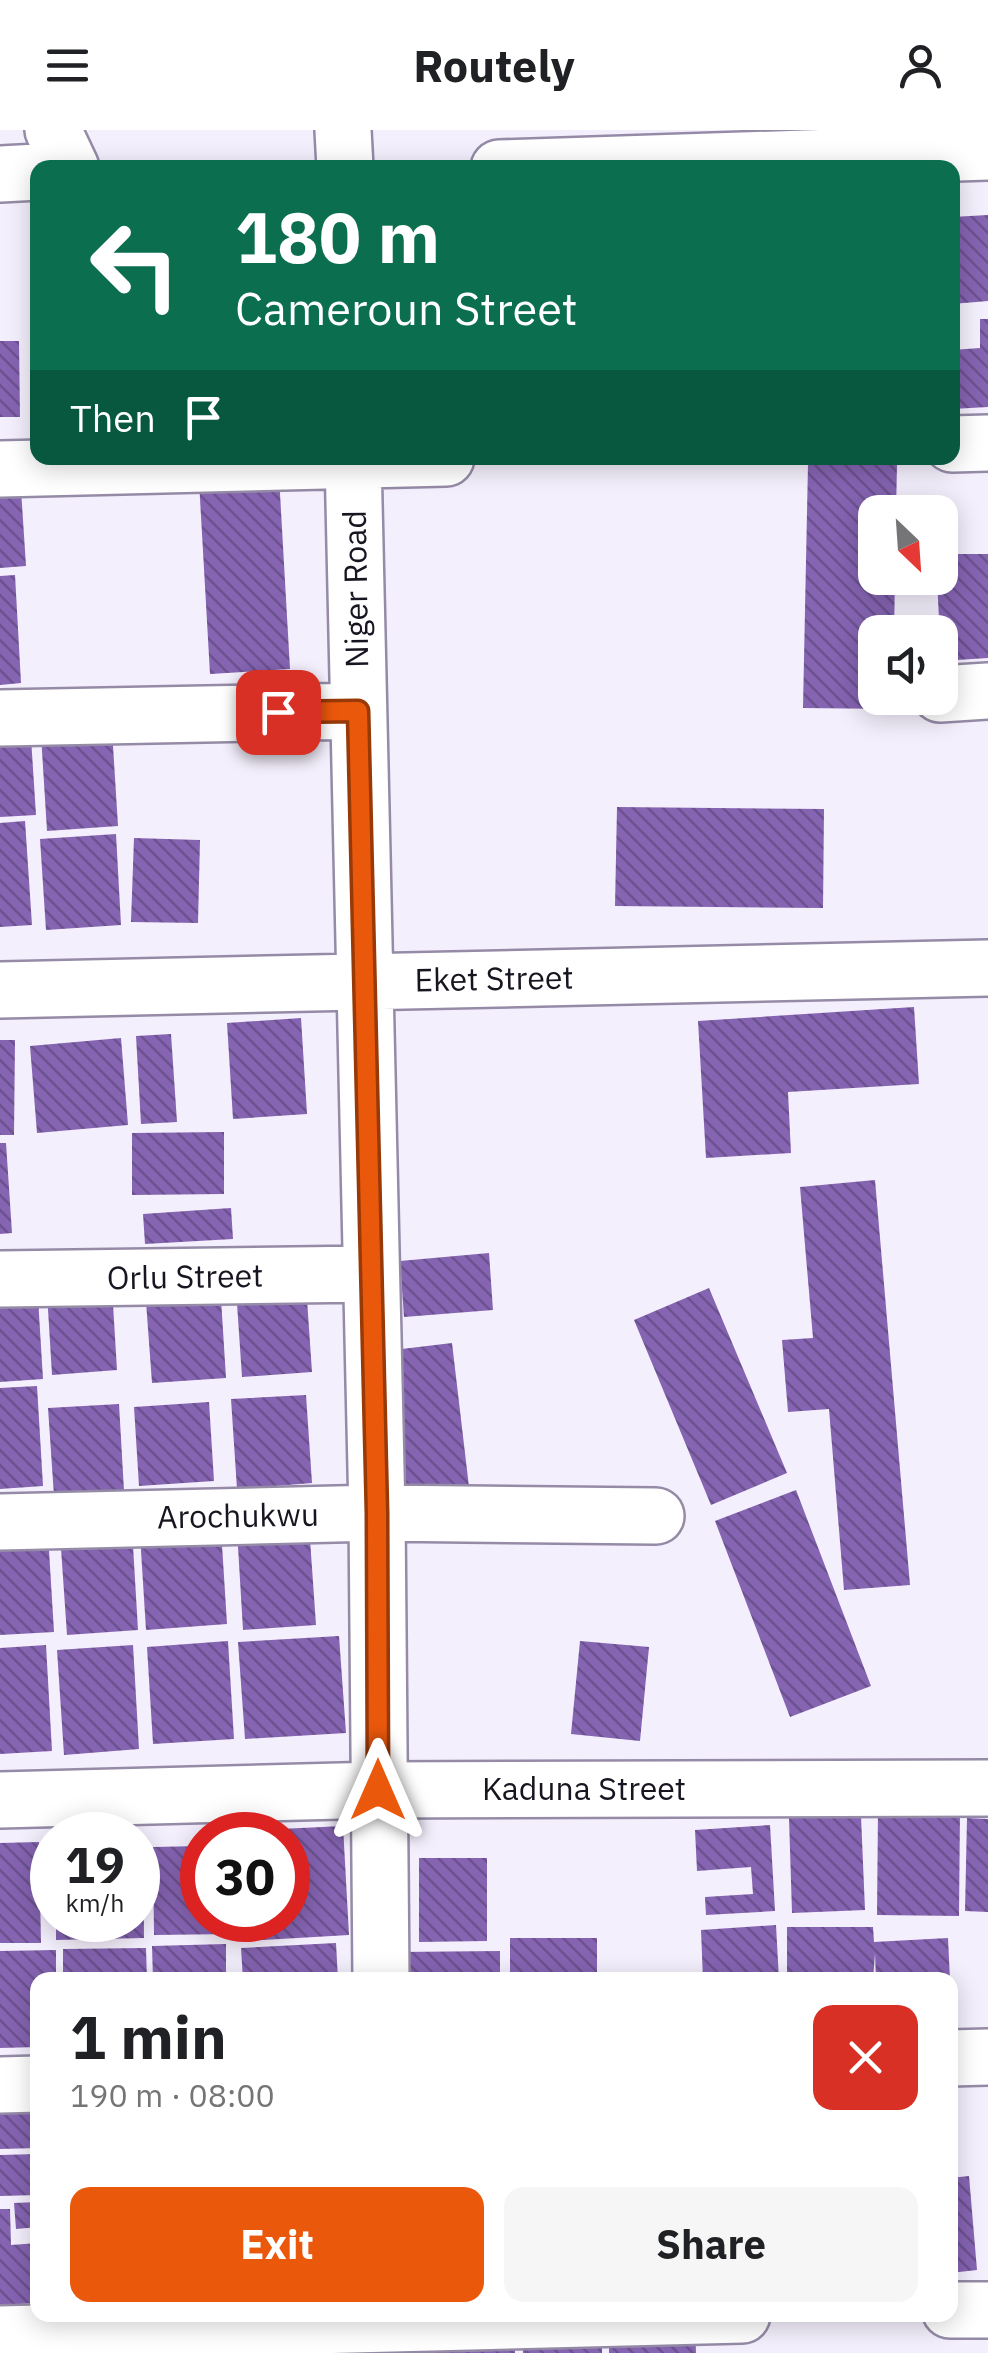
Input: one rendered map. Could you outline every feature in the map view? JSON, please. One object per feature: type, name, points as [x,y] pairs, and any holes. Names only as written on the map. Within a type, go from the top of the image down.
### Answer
[{"type":"street","points":[[53,130],[67,160]]},
{"type":"street","points":[[344,130],[344,160]]},
{"type":"street","points":[[743,160],[988,152]]},
{"type":"street","points":[[0,174],[30,172]]},
{"type":"street","points":[[960,444],[988,443]]},
{"type":"street","points":[[0,469],[141,465]]},
{"type":"street","name":"Niger Road","points":[[353,465],[377,1513],[381,1972]]},
{"type":"street","points":[[958,693],[988,691]]},
{"type":"street","points":[[0,718],[358,711]]},
{"type":"street","name":"Eket Street","points":[[0,990],[988,968]]},
{"type":"street","name":"Orlu Street","points":[[0,1279],[370,1274]]},
{"type":"street","name":"Arochukwu","points":[[0,1522],[377,1513],[656,1516]]},
{"type":"street","name":"Kaduna Street","points":[[0,1800],[378,1790],[988,1788]]},
{"type":"street","points":[[958,2058],[988,2057]]},
{"type":"street","points":[[0,2085],[30,2084]]},
{"type":"street","points":[[958,2310],[988,2310]]},
{"type":"street","points":[[0,2334],[389,2330],[577,2322]]},
{"type":"building","points":[[988,215],[988,301],[960,303],[960,217]]},
{"type":"building","points":[[980,319],[988,319],[988,407],[960,409],[960,349],[980,348]]},
{"type":"building","points":[[0,341],[19,341],[20,417],[0,417]]},
{"type":"building","points":[[808,465],[897,465],[896,495],[858,495],[858,595],[895,595],[894,615],[858,615],[858,709],[803,708]]},
{"type":"building","points":[[20,474],[26,566],[0,568],[0,475]]},
{"type":"building","points":[[279,476],[290,669],[210,674],[199,481]]},
{"type":"building","points":[[958,554],[988,554],[988,658],[958,660],[958,615],[939,615],[938,595],[958,595]]},
{"type":"building","points":[[15,575],[21,683],[0,685],[0,576]]},
{"type":"building","points":[[112,730],[118,826],[47,831],[41,735]]},
{"type":"building","points":[[31,738],[36,815],[0,817],[0,740]]},
{"type":"building","points":[[617,807],[824,809],[823,908],[615,906]]},
{"type":"building","points":[[25,821],[32,925],[0,927],[0,823]]},
{"type":"building","points":[[116,834],[121,925],[46,930],[40,839]]},
{"type":"building","points":[[134,838],[200,840],[198,923],[131,922]]},
{"type":"building","points":[[914,1007],[919,1084],[788,1092],[791,1153],[706,1158],[698,1021]]},
{"type":"building","points":[[301,1018],[307,1114],[233,1119],[227,1023]]},
{"type":"building","points":[[171,1034],[177,1122],[141,1124],[136,1036]]},
{"type":"building","points":[[121,1038],[128,1125],[37,1133],[30,1046]]},
{"type":"building","points":[[0,1040],[15,1040],[14,1135],[0,1135]]},
{"type":"building","points":[[224,1132],[224,1194],[132,1195],[132,1133]]},
{"type":"building","points":[[0,1143],[6,1143],[12,1233],[0,1234]]},
{"type":"building","points":[[875,1180],[910,1585],[844,1590],[829,1409],[788,1412],[782,1340],[813,1338],[800,1187]]},
{"type":"building","points":[[231,1208],[233,1239],[145,1244],[143,1214]]},
{"type":"building","points":[[489,1253],[493,1310],[404,1317],[400,1261]]},
{"type":"building","points":[[37,1282],[43,1379],[0,1382],[0,1284]]},
{"type":"building","points":[[220,1283],[226,1378],[152,1383],[145,1288]]},
{"type":"building","points":[[306,1285],[312,1372],[242,1377],[236,1289]]},
{"type":"building","points":[[112,1288],[117,1370],[52,1375],[47,1293]]},
{"type":"building","points":[[709,1288],[787,1473],[711,1505],[634,1320]]},
{"type":"building","points":[[452,1343],[469,1487],[403,1496],[385,1351]]},
{"type":"building","points":[[37,1386],[43,1486],[0,1489],[0,1388]]},
{"type":"building","points":[[306,1395],[312,1483],[237,1489],[231,1399]]},
{"type":"building","points":[[209,1402],[214,1481],[139,1486],[134,1407]]},
{"type":"building","points":[[119,1404],[124,1491],[54,1496],[48,1408]]},
{"type":"building","points":[[796,1490],[871,1686],[790,1717],[715,1521]]},
{"type":"building","points":[[309,1525],[316,1625],[243,1630],[237,1530]]},
{"type":"building","points":[[132,1529],[138,1630],[67,1635],[60,1534]]},
{"type":"building","points":[[221,1529],[227,1624],[146,1630],[140,1535]]},
{"type":"building","points":[[48,1534],[54,1632],[0,1635],[0,1538]]},
{"type":"building","points":[[339,1636],[346,1733],[245,1739],[238,1642]]},
{"type":"building","points":[[228,1641],[234,1739],[153,1744],[147,1647]]},
{"type":"building","points":[[580,1641],[649,1647],[640,1741],[571,1734]]},
{"type":"building","points":[[46,1645],[52,1751],[0,1754],[0,1648]]},
{"type":"building","points":[[133,1645],[139,1749],[64,1755],[57,1650]]},
{"type":"building","points":[[878,1810],[960,1810],[959,1916],[877,1915]]},
{"type":"building","points":[[861,1816],[865,1910],[792,1913],[789,1818]]},
{"type":"building","points":[[967,1818],[988,1819],[988,1912],[965,1911]]},
{"type":"building","points":[[770,1825],[775,1911],[706,1915],[705,1897],[753,1894],[751,1867],[697,1871],[695,1830]]},
{"type":"building","points":[[343,1826],[349,1935],[310,1937],[310,1828]]},
{"type":"building","points":[[30,1842],[30,1942],[41,1943],[0,1943],[0,1843]]},
{"type":"building","points":[[180,1846],[180,1935],[160,1935],[160,1847]]},
{"type":"building","points":[[419,1858],[487,1858],[487,1941],[419,1942]]},
{"type":"building","points":[[776,1925],[779,1972],[703,1972],[701,1930]]},
{"type":"building","points":[[787,1927],[873,1927],[874,1942],[948,1938],[950,1972],[876,1972],[875,1953],[874,1972],[787,1972]]},
{"type":"building","points":[[510,1938],[597,1938],[597,1972],[510,1972]]},
{"type":"building","points":[[336,1943],[338,1972],[242,1972],[241,1948]]},
{"type":"building","points":[[226,1944],[226,1972],[153,1972],[152,1946]]},
{"type":"building","points":[[146,1948],[147,1972],[63,1972],[63,1949]]},
{"type":"building","points":[[56,1950],[56,1972],[30,1972],[30,2047],[0,2048],[0,1951]]},
{"type":"building","points":[[500,1951],[500,1972],[397,1972],[397,1952]]},
{"type":"building","points":[[30,2099],[30,2148],[0,2149],[0,2100]]},
{"type":"building","points":[[30,2154],[30,2195],[0,2196],[0,2155]]},
{"type":"building","points":[[969,2176],[977,2270],[958,2272],[958,2177]]},
{"type":"building","points":[[30,2202],[30,2228],[16,2229],[14,2203]]},
{"type":"building","points":[[0,2209],[10,2209],[11,2245],[30,2244],[30,2303],[0,2305]]},
{"type":"building","points":[[695,2325],[696,2353],[609,2353],[609,2326]]},
{"type":"building","points":[[602,2334],[602,2353],[523,2353],[522,2336]]},
{"type":"building","points":[[515,2343],[515,2353],[431,2353],[431,2345]]},
{"type":"route","points":[[278,712],[358,711],[377,1513],[378,1790]]}]
